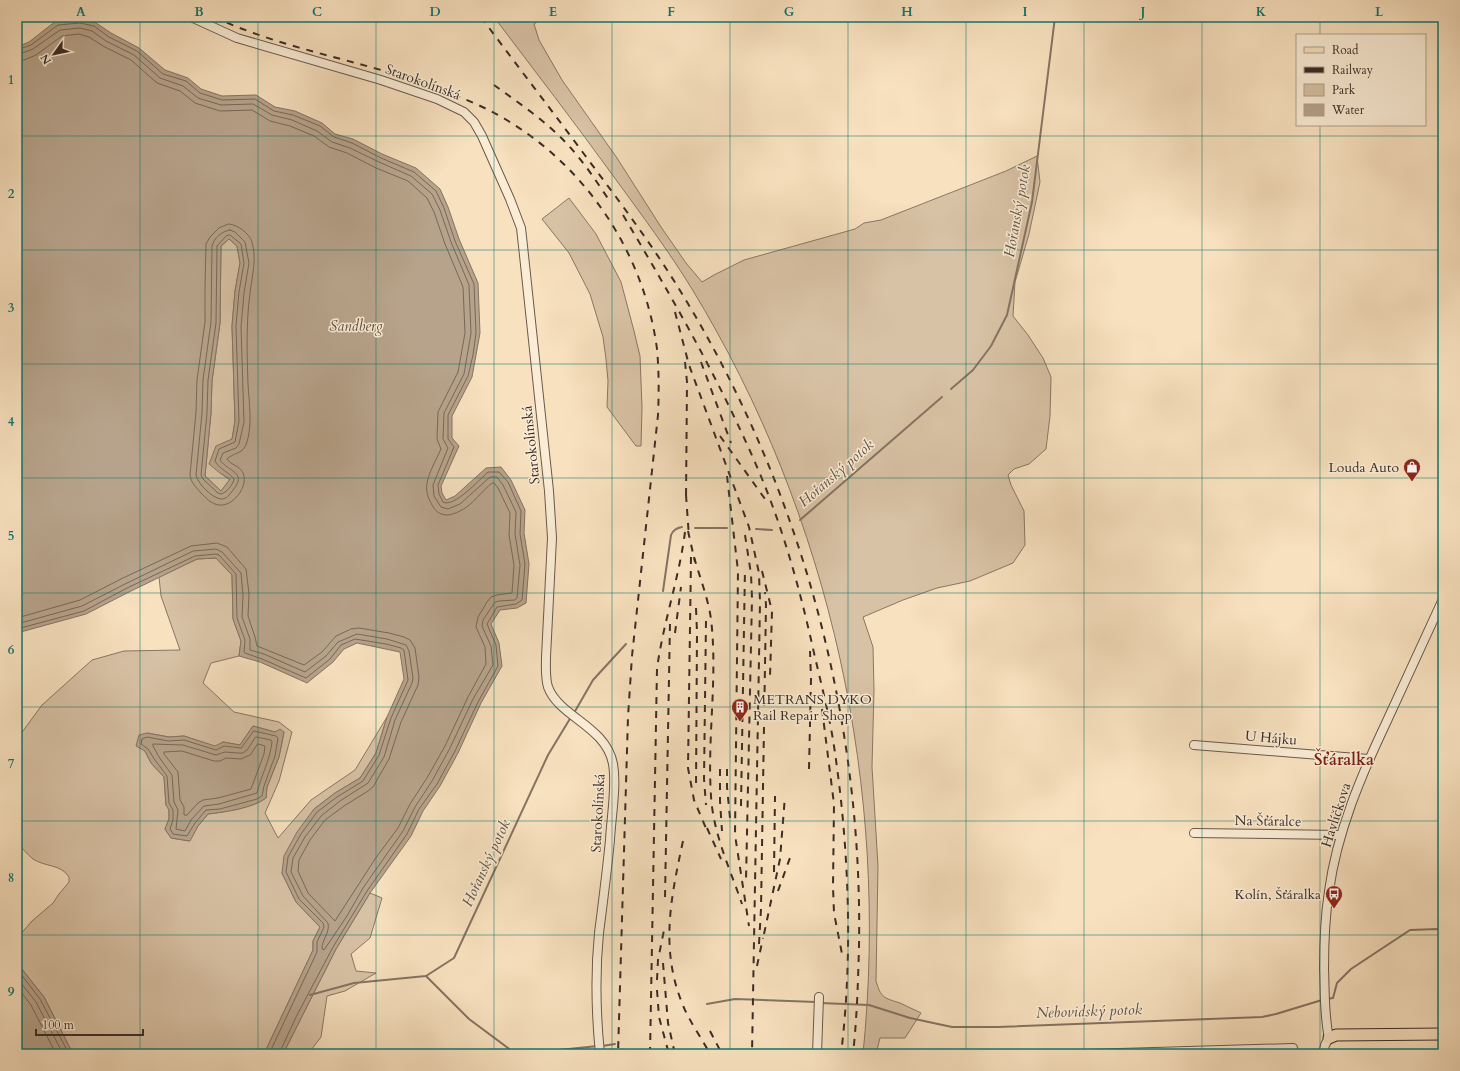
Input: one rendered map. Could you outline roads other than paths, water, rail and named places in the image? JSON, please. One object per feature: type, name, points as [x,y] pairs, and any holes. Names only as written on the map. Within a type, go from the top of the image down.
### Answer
[{"type":"main road","points":[[1329,1038],[1336,1035],[1443,1034]]},
{"type":"street","name":"Starokolínská","points":[[190,17],[237,38],[381,80],[437,99],[464,112],[474,122],[482,136],[516,213],[521,228],[549,491],[552,538],[546,673],[548,687],[556,699],[564,707],[604,742],[610,753],[613,764],[614,785],[609,851],[599,934],[597,969],[596,1000],[600,1049]]},
{"type":"street","name":"Havlíčkova","points":[[1324,1054],[1325,1045],[1329,1038],[1325,1009],[1324,951],[1329,890],[1341,835],[1353,798],[1369,759],[1443,599]]},
{"type":"street","name":"U Hájku","points":[[1194,745],[1369,759]]},
{"type":"street","name":"Na Šťáralce","points":[[1194,833],[1341,835]]},
{"type":"street","points":[[817,1054],[819,996]]},
{"type":"street","points":[[1087,1054],[1294,1048]]},
{"type":"water","name":"Sandberg","points":[[80,19],[96,23],[139,48],[165,70],[188,78],[201,89],[222,96],[256,95],[275,107],[295,111],[322,123],[335,134],[353,139],[382,154],[416,168],[440,189],[478,283],[480,333],[472,377],[452,416],[452,438],[459,446],[441,486],[442,493],[446,500],[455,496],[486,468],[501,467],[511,480],[525,510],[524,533],[529,564],[526,603],[517,608],[500,610],[491,624],[499,643],[502,666],[481,703],[458,753],[440,786],[423,811],[411,836],[370,893],[336,949],[283,1054],[264,1054],[313,950],[313,941],[320,927],[296,902],[282,873],[284,856],[297,832],[314,809],[335,793],[360,778],[376,753],[387,717],[404,679],[400,652],[357,643],[344,649],[333,662],[307,683],[260,662],[239,656],[241,641],[233,619],[232,575],[216,558],[197,559],[86,614],[17,633],[17,47],[29,42],[56,21]],"holes":[[[229,239],[237,246],[240,263],[235,291],[232,326],[235,421],[232,439],[216,446],[209,464],[230,479],[221,491],[205,476],[211,413],[212,381],[220,323],[221,246]]]},
{"type":"water","points":[[253,726],[275,732],[280,729],[284,732],[279,757],[267,787],[266,798],[246,807],[208,814],[198,826],[190,841],[171,838],[165,829],[169,819],[169,810],[166,805],[164,777],[151,763],[145,751],[136,746],[139,735],[147,733],[169,737],[184,736],[215,746],[223,742],[240,745]]},
{"type":"water","points":[[17,963],[44,997],[73,1054],[17,1054]]},
{"type":"waterway","name":"Hořanský potok","points":[[951,389],[973,370],[991,346],[1007,315],[1032,202],[1055,17]]},
{"type":"waterway","name":"Hořanský potok","points":[[800,520],[942,397]]},
{"type":"waterway","name":"Hořanský potok","points":[[663,591],[671,535],[675,530],[682,527]]},
{"type":"waterway","name":"Hořanský potok","points":[[695,528],[727,528]]},
{"type":"waterway","name":"Hořanský potok","points":[[756,529],[772,530]]},
{"type":"waterway","name":"Hořanský potok","points":[[574,713],[593,680],[626,644]]},
{"type":"waterway","name":"Hořanský potok","points":[[310,995],[354,983],[426,976],[454,958],[548,755],[571,717]]},
{"type":"waterway","name":"Nebovidský potok","points":[[1327,999],[1333,998],[1337,983],[1351,969],[1410,930],[1438,929],[1443,933]]},
{"type":"waterway","name":"Nebovidský potok","points":[[426,976],[469,1019],[512,1051],[529,1053],[598,1046]]},
{"type":"waterway","name":"Nebovidský potok","points":[[707,1004],[735,999],[816,1002]]},
{"type":"waterway","name":"Nebovidský potok","points":[[820,1003],[869,1005],[910,1018],[952,1027],[998,1027],[1262,1017],[1322,1000]]},
{"type":"waterway","name":"Nebovidský potok","points":[[602,1046],[615,1044]]},
{"type":"railway","points":[[214,17],[267,38],[375,68],[429,85],[483,107],[513,124],[541,144],[567,167],[590,193],[610,221],[627,251],[640,282],[651,315],[657,349],[658,415],[632,656],[628,717],[618,1054]]},
{"type":"railway","points":[[481,17],[620,202],[676,284],[719,359],[757,438],[789,519],[815,602],[835,687],[849,772],[857,859],[859,946],[853,1054]]},
{"type":"railway","points":[[494,85],[551,128],[574,151],[609,200]]},
{"type":"railway","points":[[623,215],[696,342],[730,407],[760,474],[776,516],[802,601],[825,698],[835,753],[844,827],[848,903],[848,941],[845,1017],[841,1054]]},
{"type":"railway","points":[[675,312],[689,365],[749,527],[759,573],[760,602],[752,1054]]},
{"type":"railway","points":[[685,362],[687,382],[686,499]]},
{"type":"railway","points":[[701,362],[731,443]]},
{"type":"railway","points":[[720,436],[765,499]]},
{"type":"railway","points":[[727,476],[738,571],[735,835],[749,926]]},
{"type":"railway","points":[[686,495],[689,537]]},
{"type":"railway","points":[[688,531],[695,562]]},
{"type":"railway","points":[[650,1054],[657,669],[685,532]]},
{"type":"railway","points":[[745,535],[751,574],[752,598],[746,880]]},
{"type":"railway","points":[[691,557],[688,768],[694,800],[708,833]]},
{"type":"railway","points":[[694,557],[708,603],[713,641],[710,752],[712,810],[723,851],[742,904]]},
{"type":"railway","points":[[741,806],[745,568]]},
{"type":"railway","points":[[762,571],[772,611],[770,677]]},
{"type":"railway","points":[[675,633],[681,587]]},
{"type":"railway","points":[[759,944],[761,909],[765,592]]},
{"type":"railway","points":[[696,608],[696,790]]},
{"type":"railway","points":[[706,621],[704,779],[706,805]]},
{"type":"railway","points":[[665,897],[670,623]]},
{"type":"railway","points":[[809,769],[811,679],[810,651]]},
{"type":"railway","points":[[822,709],[834,804],[834,913],[843,959]]},
{"type":"railway","points":[[720,769],[722,831]]},
{"type":"railway","points":[[727,769],[730,818]]},
{"type":"railway","points":[[774,872],[775,796]]},
{"type":"railway","points":[[764,934],[780,859],[785,796]]},
{"type":"railway","points":[[707,828],[721,859]]},
{"type":"railway","points":[[683,841],[675,882],[670,922],[669,942],[671,962],[675,983],[682,1003],[710,1054]]},
{"type":"railway","points":[[778,891],[791,855]]},
{"type":"railway","points":[[657,980],[658,960],[665,925]]},
{"type":"railway","points":[[757,966],[763,938]]},
{"type":"railway","points":[[663,963],[668,1023],[675,1054]]},
{"type":"railway","points":[[657,990],[659,1017],[669,1054]]},
{"type":"railway","points":[[710,1031],[722,1054]]},
{"type":"place","name":"Louda Auto","points":[[1412,482]]},
{"type":"place","name":"METRANS DYKO Rail Repair Shop","points":[[740,722]]},
{"type":"place","name":"Kolín, Šťáralka","points":[[1334,909]]},
{"type":"district","name":"Šťáralka","points":[[1344,760]]}]
